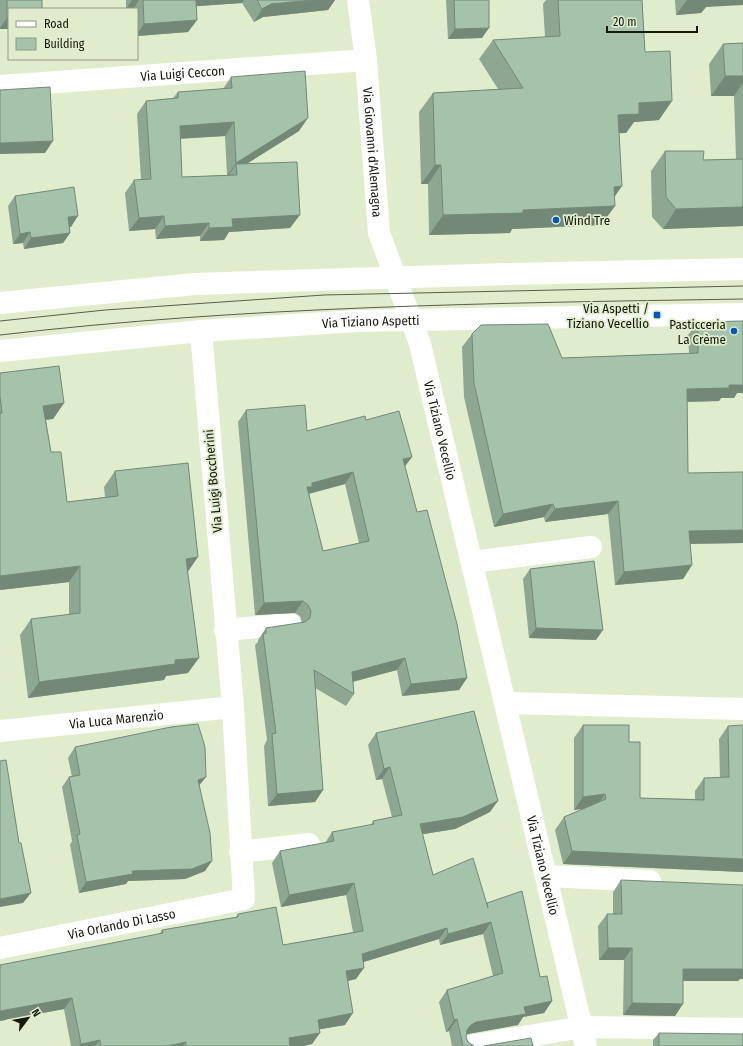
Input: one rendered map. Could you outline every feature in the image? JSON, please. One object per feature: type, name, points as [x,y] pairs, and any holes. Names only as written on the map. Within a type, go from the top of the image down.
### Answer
[{"type":"street","name":"Via Giovanni d'Alemagna","points":[[358,0],[366,60],[378,233],[408,310]]},
{"type":"street","name":"Via Luigi Ceccon","points":[[0,86],[366,60]]},
{"type":"street","points":[[0,303],[195,284],[395,277],[743,269]]},
{"type":"street","name":"Via Tiziano Aspetti","points":[[0,351],[201,331],[357,321],[408,310],[743,314]]},
{"type":"street","name":"Via Tiziano Vecellio","points":[[408,310],[420,344],[584,1036]]},
{"type":"street","name":"Via Luigi Boccherini","points":[[201,331],[225,630],[233,708],[240,852],[244,899]]},
{"type":"street","points":[[472,562],[591,547]]},
{"type":"street","points":[[225,630],[290,624]]},
{"type":"street","points":[[506,703],[743,709]]},
{"type":"street","name":"Via Luca Marenzio","points":[[0,731],[233,708]]},
{"type":"street","points":[[240,852],[309,844]]},
{"type":"street","points":[[547,876],[672,882]]},
{"type":"street","name":"Via Orlando Di Lasso","points":[[0,948],[244,899]]},
{"type":"street","points":[[470,1046],[584,1036],[743,1029]]},
{"type":"building","points":[[7,0],[42,0],[42,8],[8,8],[7,18]]},
{"type":"building","points":[[143,0],[196,0],[197,20],[144,24]]},
{"type":"building","points":[[257,0],[313,0],[271,4],[262,9]]},
{"type":"building","points":[[454,0],[489,0],[489,28],[455,29]]},
{"type":"building","points":[[558,0],[642,0],[645,52],[670,51],[672,101],[639,103],[639,114],[618,115],[622,186],[614,187],[615,206],[523,210],[523,213],[443,215],[441,165],[435,165],[433,93],[523,88],[493,40],[560,36]]},
{"type":"building","points":[[743,43],[743,76],[725,76],[723,44]]},
{"type":"building","points":[[305,71],[308,118],[236,163],[234,122],[180,126],[182,177],[237,175],[236,164],[297,162],[300,215],[232,219],[233,227],[209,228],[209,223],[165,226],[164,216],[139,218],[134,180],[151,179],[146,101],[178,98],[178,92],[232,88],[231,77]]},
{"type":"building","points":[[50,87],[53,141],[0,143],[0,90]]},
{"type":"building","points":[[665,151],[704,151],[703,160],[743,159],[743,207],[676,209],[666,197]]},
{"type":"building","points":[[74,187],[78,216],[68,217],[70,233],[31,238],[30,232],[20,234],[15,196]]},
{"type":"building","points":[[743,321],[743,385],[729,385],[729,388],[687,389],[688,473],[743,472],[743,530],[689,531],[692,565],[624,572],[618,501],[555,509],[553,504],[503,514],[474,383],[472,334],[481,325],[548,324],[562,358],[698,353],[698,322]]},
{"type":"building","points":[[59,366],[64,403],[43,406],[51,452],[61,452],[67,502],[118,496],[115,471],[188,463],[198,557],[186,559],[199,658],[175,660],[175,664],[39,682],[31,619],[80,613],[80,566],[0,576],[0,413],[2,413],[0,373]]},
{"type":"building","points":[[305,405],[307,431],[365,416],[366,420],[399,411],[412,457],[403,459],[417,512],[427,510],[457,624],[467,678],[411,684],[405,658],[352,672],[354,694],[314,670],[323,790],[277,794],[272,734],[276,733],[263,634],[266,633],[266,628],[305,622],[310,618],[311,611],[308,605],[303,601],[264,603],[246,410]],"holes":[[[353,472],[369,541],[323,551],[307,487],[312,487],[312,483]]]},
{"type":"building","points":[[594,561],[603,630],[536,628],[530,569]]},
{"type":"building","points":[[474,711],[498,801],[463,817],[420,824],[433,875],[473,858],[488,908],[487,903],[522,891],[540,977],[547,976],[552,1001],[524,1007],[526,1014],[476,1022],[467,1030],[466,1037],[468,1042],[474,1046],[463,1046],[457,1019],[454,1020],[447,990],[503,973],[491,922],[448,934],[447,928],[362,954],[364,968],[346,971],[353,1013],[318,1020],[320,1033],[289,1038],[290,1046],[186,1046],[186,1042],[167,1046],[101,1046],[100,1040],[81,1044],[72,998],[0,1011],[0,965],[163,933],[162,930],[238,917],[238,914],[276,907],[283,945],[363,931],[354,883],[289,895],[280,851],[334,841],[332,832],[374,824],[373,821],[402,815],[390,767],[384,769],[376,733]]},
{"type":"building","points":[[198,724],[205,747],[206,777],[198,780],[210,833],[212,861],[192,869],[132,871],[133,874],[86,882],[77,835],[80,834],[69,777],[80,775],[75,747],[171,727]]},
{"type":"building","points":[[583,725],[629,725],[629,742],[640,742],[640,798],[704,800],[704,778],[729,777],[728,726],[743,725],[743,859],[572,851],[564,817],[606,799],[605,794],[583,797]]},
{"type":"building","points":[[6,760],[19,843],[21,843],[31,893],[0,899],[0,761]]},
{"type":"building","points":[[621,880],[743,885],[743,969],[683,969],[683,1004],[632,1003],[632,948],[608,948],[607,914],[622,914]]},
{"type":"building","points":[[659,1033],[743,1034],[743,1046],[659,1046]]},
{"type":"building","points":[[531,1038],[533,1046],[484,1046]]},
{"type":"tram line","points":[[0,321],[105,310],[324,295],[743,286]]},
{"type":"tram line","points":[[0,335],[92,325],[278,312],[557,302],[743,299]]},
{"type":"place","name":"Wind Tre","points":[[556,220]]},
{"type":"place","name":"Via Aspetti / Tiziano Vecellio","points":[[657,315]]},
{"type":"place","name":"Pasticceria La Crème","points":[[734,331]]}]
